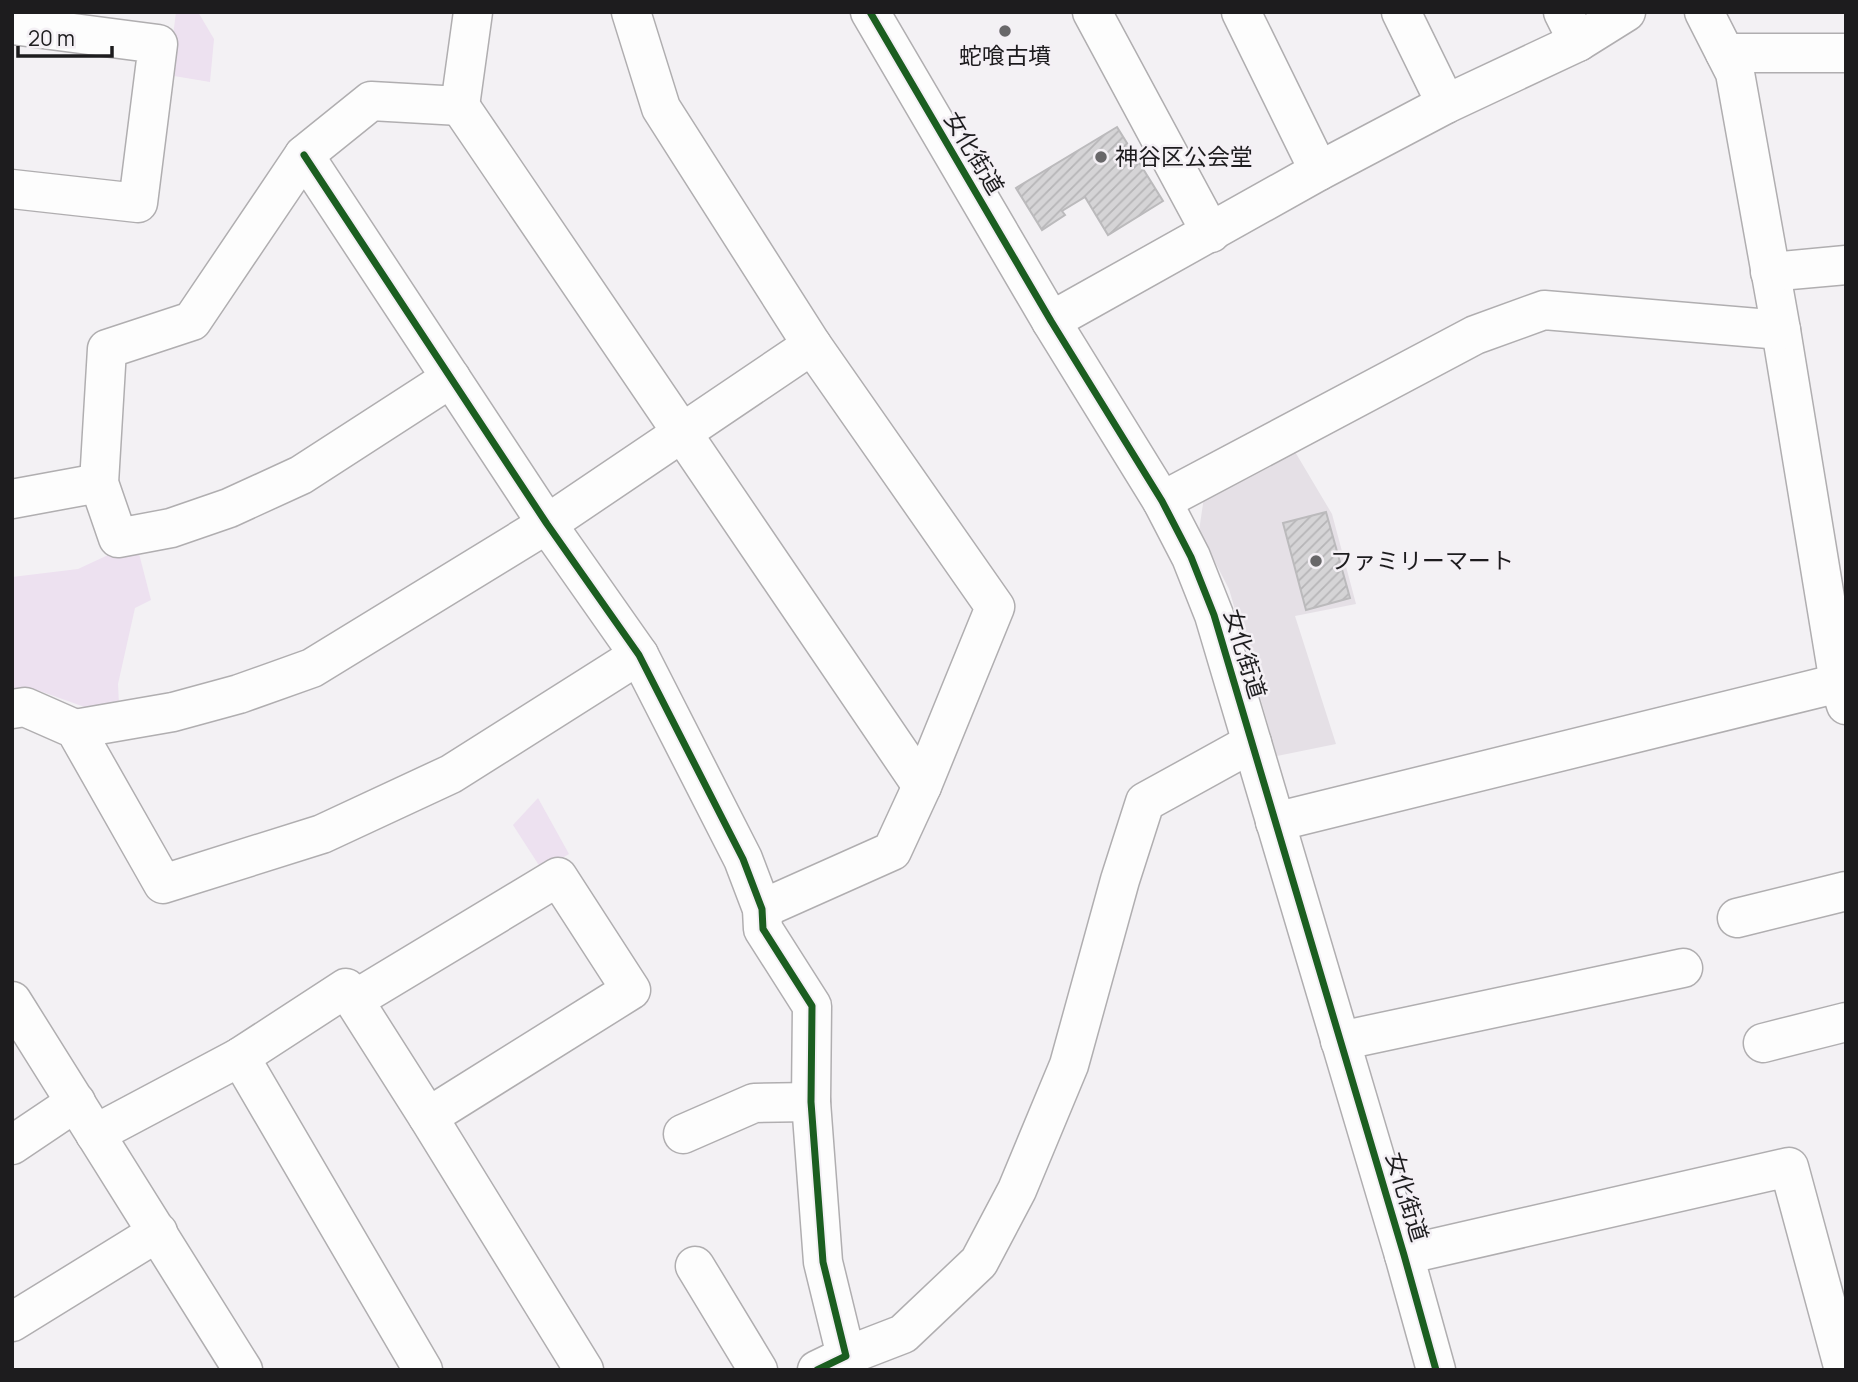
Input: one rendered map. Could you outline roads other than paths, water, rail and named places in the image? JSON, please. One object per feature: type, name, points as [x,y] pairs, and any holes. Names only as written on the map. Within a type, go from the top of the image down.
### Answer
[{"type":"street","points":[[473,12],[460,106],[922,786]]},
{"type":"street","points":[[631,12],[661,108],[812,345],[995,607],[922,786],[892,851],[762,909]]},
{"type":"street","name":"女化街道","points":[[870,12],[1051,321],[1162,501],[1191,557],[1214,615],[1436,1370]]},
{"type":"street","points":[[1092,12],[1211,233]]},
{"type":"street","points":[[1241,12],[1318,171]]},
{"type":"street","points":[[1401,12],[1446,104]]},
{"type":"street","points":[[1051,321],[1318,171],[1446,104],[1570,27],[1626,12]]},
{"type":"street","points":[[1276,822],[1843,694],[1735,73],[1704,12]]},
{"type":"street","points":[[12,25],[158,44],[138,203],[12,189]]},
{"type":"street","points":[[1725,53],[1846,53]]},
{"type":"street","points":[[451,378],[301,475],[229,508],[170,528],[118,538],[99,483],[107,349],[192,321],[304,155],[371,101],[460,106]]},
{"type":"street","points":[[304,155],[547,524],[639,655],[743,859],[762,909],[763,929],[812,1006],[811,1102],[832,1363],[904,1334],[979,1262],[1017,1190],[1069,1066],[1120,880],[1145,802],[1252,743]]},
{"type":"street","points":[[1770,272],[1846,265]]},
{"type":"street","points":[[1162,501],[1475,335],[1544,310],[1781,330]]},
{"type":"street","points":[[12,709],[25,707],[75,729],[173,712],[239,694],[312,668],[547,524],[812,345]]},
{"type":"street","points":[[12,499],[99,483]]},
{"type":"street","points":[[75,729],[163,884],[321,834],[451,774],[639,655]]},
{"type":"street","points":[[354,1000],[558,877],[631,990],[428,1116]]},
{"type":"street","points":[[1737,919],[1846,891]]},
{"type":"street","points":[[1340,1041],[1683,968]]},
{"type":"street","points":[[95,1134],[240,1057],[346,988],[584,1370]]},
{"type":"street","points":[[12,1001],[158,1232],[238,1368]]},
{"type":"street","points":[[1763,1043],[1846,1022]]},
{"type":"street","points":[[240,1057],[422,1370]]},
{"type":"street","points":[[12,1145],[76,1102]]},
{"type":"street","points":[[683,1134],[754,1103],[811,1102]]},
{"type":"street","points":[[1404,1255],[1789,1167],[1844,1370]]},
{"type":"street","points":[[12,1321],[158,1232]]},
{"type":"street","points":[[695,1266],[758,1370]]},
{"type":"place","name":"蛇喰古墳","points":[[1005,31]]},
{"type":"place","name":"神谷区公会堂","points":[[1101,157]]},
{"type":"place","name":"ファミリーマート","points":[[1316,561]]}]
